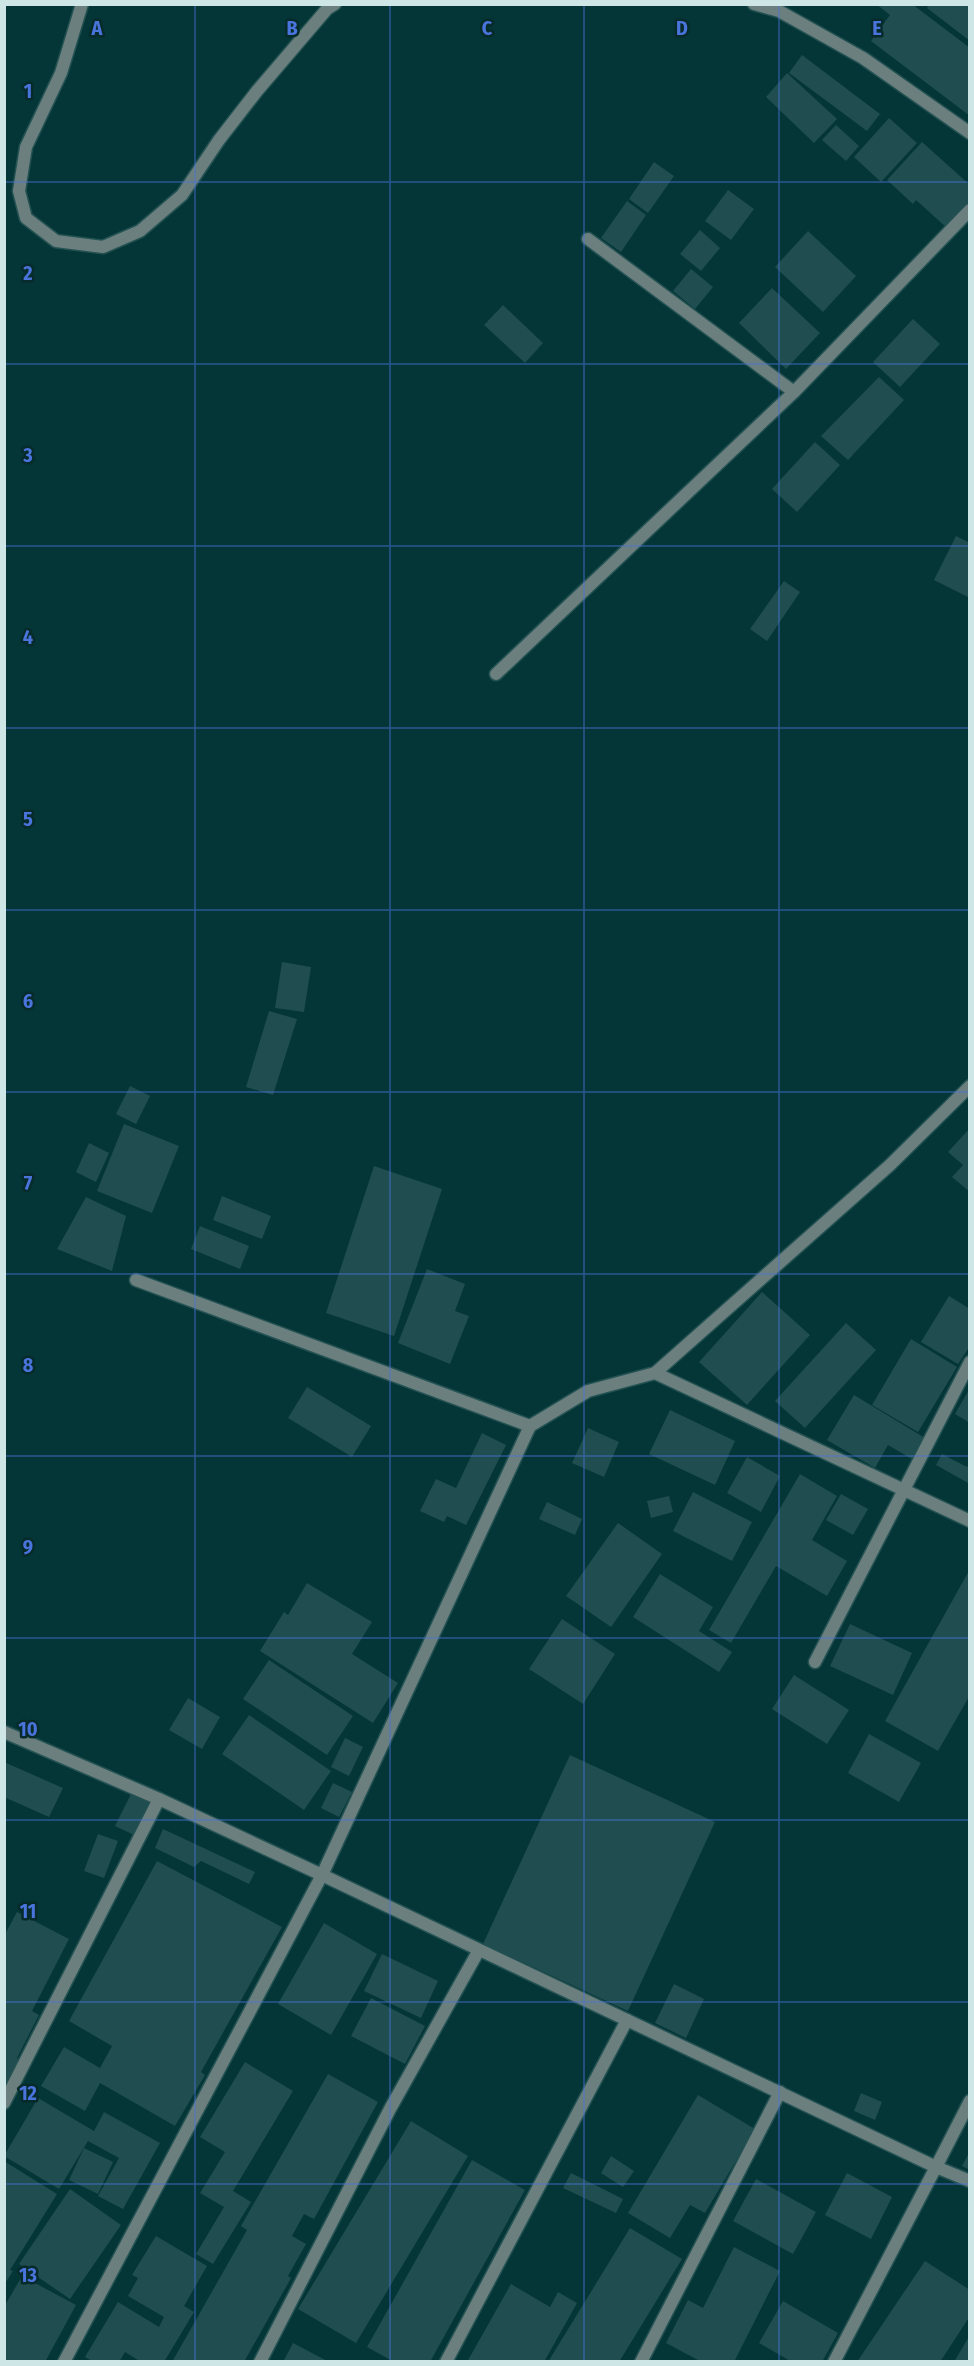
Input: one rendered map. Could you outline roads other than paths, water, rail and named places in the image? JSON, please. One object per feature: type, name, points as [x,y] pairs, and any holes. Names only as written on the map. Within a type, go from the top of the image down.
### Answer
[{"type":"street","points":[[82,4],[61,73],[26,147],[19,191],[26,218],[56,240],[103,247],[140,231],[182,195],[219,140],[257,92],[327,9],[334,4]]},
{"type":"street","points":[[754,4],[779,12],[863,58],[969,133]]},
{"type":"street","points":[[496,674],[794,392],[969,210]]},
{"type":"street","points":[[588,239],[794,392]]},
{"type":"street","points":[[64,2361],[322,1875],[530,1426],[588,1391],[655,1373],[890,1165],[969,1086]]},
{"type":"street","points":[[135,1280],[530,1426]]},
{"type":"street","points":[[815,1662],[969,1362]]},
{"type":"street","points":[[655,1373],[969,1521]]},
{"type":"street","points":[[4,1731],[159,1799],[322,1875],[969,2181]]},
{"type":"street","points":[[4,2103],[159,1799]]},
{"type":"street","points":[[260,2361],[390,2109],[479,1950]]},
{"type":"street","points":[[446,2361],[627,2020]]},
{"type":"street","points":[[641,2361],[780,2092]]},
{"type":"street","points":[[834,2361],[969,2102]]}]
